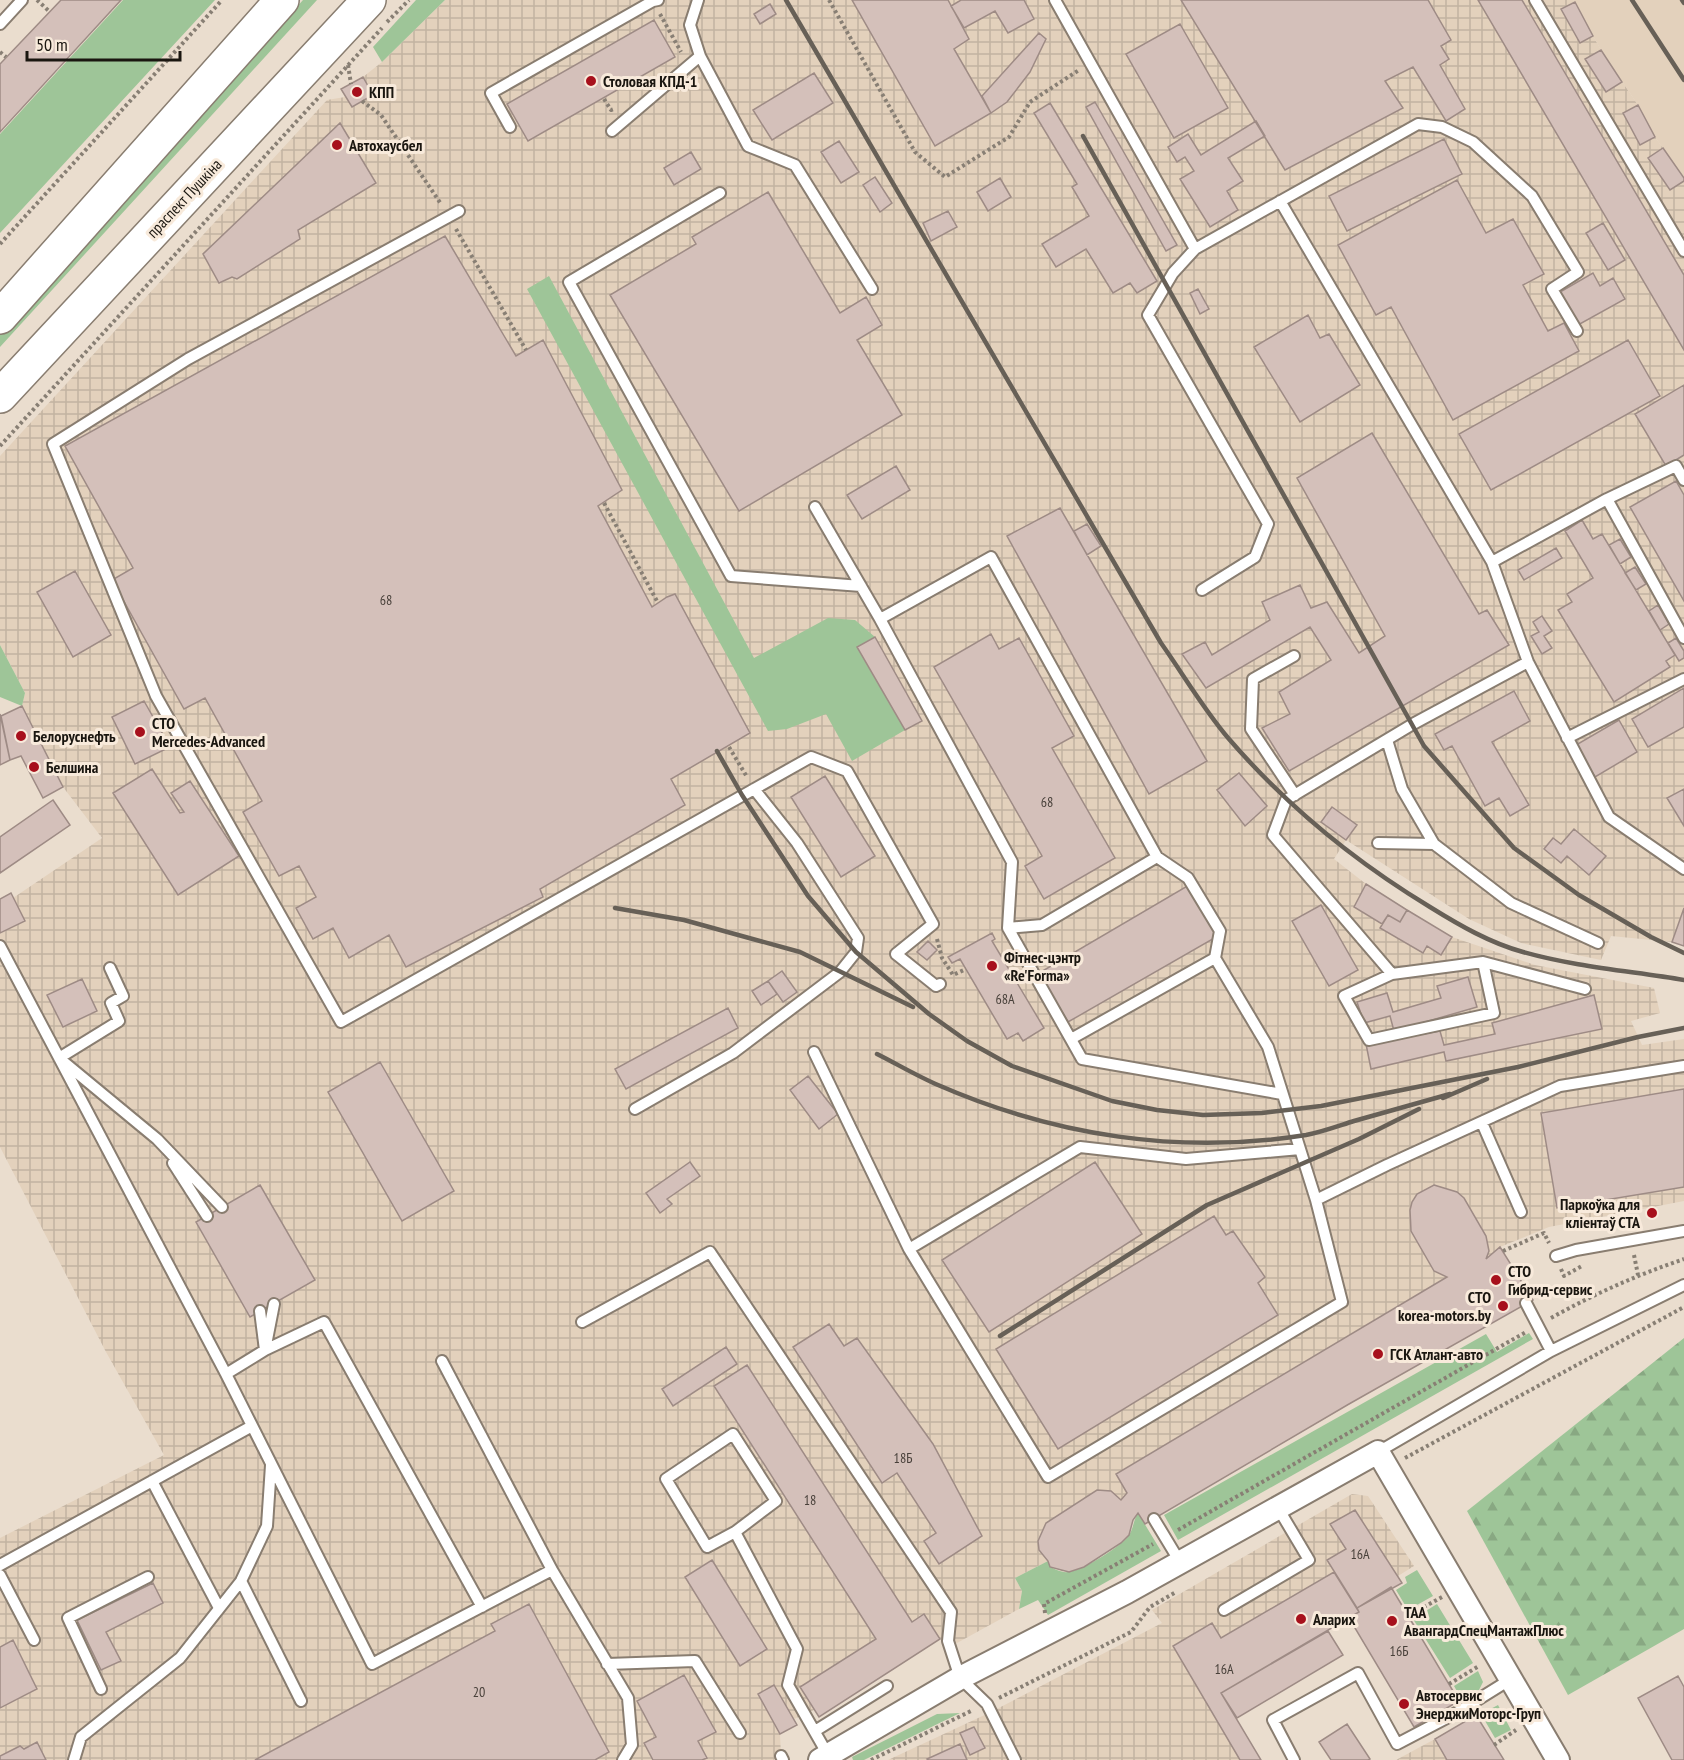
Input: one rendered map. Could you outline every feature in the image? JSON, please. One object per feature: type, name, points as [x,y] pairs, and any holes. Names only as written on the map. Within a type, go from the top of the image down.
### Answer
[{"type":"main road","points":[[0,317],[282,0]]},
{"type":"main road","name":"праспект Пушкіна","points":[[0,396],[369,0]]},
{"type":"street","points":[[824,1758],[960,1678],[1127,1592],[1278,1508],[1383,1460],[1555,1759]]},
{"type":"lane","points":[[0,24],[22,0]]},
{"type":"lane","points":[[510,127],[491,93],[656,0]]},
{"type":"lane","points":[[698,0],[690,26],[700,56],[748,146],[795,165],[872,289]]},
{"type":"lane","points":[[1055,0],[1195,249]]},
{"type":"lane","points":[[1535,0],[1684,251]]},
{"type":"lane","points":[[612,130],[700,56]]},
{"type":"lane","points":[[1202,590],[1255,557],[1268,524],[1148,315],[1173,273],[1195,249],[1418,124],[1442,127],[1473,142],[1532,196],[1578,272],[1552,289],[1577,330]]},
{"type":"lane","points":[[720,193],[569,282],[731,576],[861,586]]},
{"type":"lane","points":[[1280,201],[1492,562],[1528,663],[1610,817],[1684,869]]},
{"type":"lane","points":[[459,210],[188,359],[52,444],[156,696],[341,1022],[811,757],[847,771],[933,924],[896,954],[936,986],[940,984]]},
{"type":"lane","points":[[1492,562],[1607,499],[1676,466],[1684,480]]},
{"type":"lane","points":[[1607,499],[1684,638]]},
{"type":"lane","points":[[815,507],[880,619],[1012,862],[1008,928],[1082,1059],[1282,1094]]},
{"type":"lane","points":[[814,1052],[909,1249],[1048,1477],[1342,1302],[1316,1200],[1268,1047],[1215,958],[1220,931],[1188,878],[1157,856],[992,557],[880,619]]},
{"type":"lane","points":[[1294,656],[1253,679],[1251,729],[1295,795]]},
{"type":"lane","points":[[1392,974],[1273,835],[1286,800],[1387,740],[1528,663]]},
{"type":"lane","points":[[1567,738],[1684,679]]},
{"type":"lane","points":[[1387,740],[1402,789],[1434,844],[1511,903],[1599,943]]},
{"type":"lane","points":[[635,1109],[733,1053],[840,972],[856,952],[858,938],[796,843],[754,789]]},
{"type":"lane","points":[[1378,843],[1434,844]]},
{"type":"lane","points":[[1008,928],[1042,925],[1157,856]]},
{"type":"lane","points":[[0,945],[226,1374],[372,1664],[552,1570]]},
{"type":"lane","points":[[1071,1039],[1215,958]]},
{"type":"lane","points":[[1483,962],[1494,1012],[1369,1040],[1344,996],[1392,974],[1483,962],[1585,988]]},
{"type":"lane","points":[[59,1058],[119,1021],[111,1003],[123,996],[110,968]]},
{"type":"lane","points":[[59,1058],[157,1139],[222,1207]]},
{"type":"lane","points":[[1316,1200],[1560,1086],[1684,1066]]},
{"type":"lane","points":[[1482,1122],[1521,1212]]},
{"type":"lane","points":[[157,1139],[207,1216]]},
{"type":"lane","points":[[909,1249],[1080,1147],[1186,1159],[1300,1149]]},
{"type":"lane","points":[[1556,1257],[1576,1250],[1684,1231]]},
{"type":"lane","points":[[582,1323],[710,1252],[951,1612],[948,1641],[960,1678],[987,1704],[1015,1760]]},
{"type":"lane","points":[[1383,1460],[1551,1351],[1684,1285]]},
{"type":"lane","points":[[1526,1303],[1551,1351]]},
{"type":"lane","points":[[265,1350],[274,1304]]},
{"type":"lane","points":[[260,1311],[265,1350]]},
{"type":"lane","points":[[226,1374],[265,1350],[324,1322],[482,1607]]},
{"type":"lane","points":[[441,1361],[552,1570],[628,1698],[632,1745],[623,1760]]},
{"type":"lane","points":[[0,1565],[252,1426]]},
{"type":"lane","points":[[733,1434],[776,1502],[735,1532],[706,1547],[666,1479],[733,1434]]},
{"type":"lane","points":[[74,1760],[81,1737],[180,1658],[241,1581],[267,1526],[271,1465]]},
{"type":"lane","points":[[152,1481],[219,1608]]},
{"type":"lane","points":[[1224,1610],[1309,1560],[1278,1508]]},
{"type":"lane","points":[[1154,1519],[1180,1562]]},
{"type":"lane","points":[[735,1532],[797,1649],[788,1685],[815,1731],[824,1758]]},
{"type":"lane","points":[[0,1575],[34,1640]]},
{"type":"lane","points":[[101,1689],[68,1618],[148,1576]]},
{"type":"lane","points":[[241,1581],[301,1701]]},
{"type":"lane","points":[[607,1664],[695,1661],[740,1733]]},
{"type":"lane","points":[[1294,1760],[1273,1720],[1358,1673],[1396,1744],[1458,1712],[1511,1680]]},
{"type":"lane","points":[[815,1731],[887,1686]]},
{"type":"path","points":[[37,0],[50,12]]},
{"type":"path","points":[[0,244],[222,0]]},
{"type":"path","points":[[0,446],[408,0]]},
{"type":"path","points":[[656,0],[683,57]]},
{"type":"path","points":[[829,0],[915,152],[945,177],[1009,137],[1030,102],[1089,63]]},
{"type":"path","points":[[0,52],[6,57]]},
{"type":"path","points":[[348,65],[351,84]]},
{"type":"path","points":[[604,99],[611,110],[621,105]]},
{"type":"path","points":[[604,503],[658,603]]},
{"type":"path","points":[[729,747],[754,789]]},
{"type":"path","points":[[933,924],[942,958],[953,975],[966,969]]},
{"type":"path","points":[[1503,1251],[1544,1233]]},
{"type":"path","points":[[1044,1604],[1165,1538],[1537,1325],[1595,1294],[1638,1275],[1684,1260]]},
{"type":"path","points":[[1383,1460],[1684,1307]]},
{"type":"path","points":[[871,1760],[1131,1632],[1150,1607],[1179,1589]]},
{"type":"path","points":[[1408,1616],[1444,1596]]},
{"type":"path","points":[[1449,1684],[1485,1663]]},
{"type":"path","points":[[1494,1745],[1523,1725]]},
{"type":"shaded area","points":[[445,0],[1573,0],[1601,50],[1638,105],[1655,137],[1684,178],[1684,946],[1672,942],[1611,936],[1601,960],[1521,943],[1469,919],[1346,840],[1334,859],[1366,884],[1452,937],[1535,965],[1654,988],[1660,1013],[1631,1021],[1642,1045],[1684,1039],[1684,1201],[1549,1227],[1500,1247],[1533,1300],[1145,1524],[1137,1513],[1129,1535],[1121,1544],[1084,1567],[1069,1572],[1061,1571],[1050,1567],[1048,1561],[1015,1578],[1022,1591],[1019,1609],[957,1643],[940,1639],[819,1717],[814,1710],[794,1719],[797,1725],[780,1734],[781,1756],[773,1760],[0,1760],[0,1538],[164,1455],[106,1352],[0,1147],[0,899],[11,893],[13,898],[102,838],[63,787],[22,706],[25,693],[0,645],[0,456],[327,100],[345,97],[341,89],[363,77],[382,62]]},
{"type":"shaded area","points":[[1573,0],[1684,0],[1684,178],[1655,137],[1638,105],[1601,50]]},
{"type":"shaded area","points":[[1352,1494],[1368,1496],[1414,1566],[1398,1576],[1402,1583],[1357,1608],[1359,1612],[1206,1700],[1240,1760],[888,1760],[991,1712],[1162,1623],[1152,1610]]},
{"type":"shaded area","points":[[1476,1715],[1504,1760],[1396,1760],[1435,1739]]},
{"type":"green space","points":[[123,0],[215,0],[0,233],[0,134]]},
{"type":"green space","points":[[303,0],[317,0],[0,347],[0,333],[109,217]]},
{"type":"green space","points":[[416,0],[445,0],[382,62],[373,47]]},
{"type":"green space","points":[[549,276],[754,658],[828,618],[855,620],[875,637],[858,647],[905,730],[852,761],[826,714],[787,729],[768,731],[527,289]]},
{"type":"green space","points":[[0,645],[25,693],[22,706],[0,697]]},
{"type":"green space","points":[[1529,1333],[1533,1339],[1178,1540],[1164,1515],[1486,1334],[1497,1352]]},
{"type":"green space","points":[[1684,1338],[1684,1629],[1568,1695],[1467,1511]]},
{"type":"green space","points":[[1138,1513],[1161,1551],[1048,1615],[1038,1600],[1019,1609],[1022,1591],[1015,1578],[1048,1561],[1050,1567],[1066,1572],[1092,1563],[1125,1540],[1131,1532]]},
{"type":"green space","points":[[1417,1570],[1433,1596],[1408,1610],[1396,1590],[1407,1583],[1405,1577]]},
{"type":"green space","points":[[1437,1604],[1473,1663],[1450,1678],[1413,1619]]},
{"type":"green space","points":[[1478,1671],[1483,1682],[1479,1690],[1462,1700],[1454,1686]]},
{"type":"green space","points":[[1498,1705],[1511,1730],[1495,1738],[1481,1714]]},
{"type":"green space","points":[[960,1713],[864,1760],[853,1760],[852,1757],[937,1714]]},
{"type":"building","points":[[61,0],[121,0],[0,132],[0,64]]},
{"type":"building","points":[[852,0],[948,0],[969,39],[954,49],[991,113],[935,146]]},
{"type":"building","points":[[961,0],[1024,0],[1034,19],[1008,33],[995,11],[964,28],[951,6]]},
{"type":"building","points":[[1181,0],[1428,0],[1451,40],[1441,46],[1449,59],[1440,65],[1465,109],[1446,121],[1413,67],[1385,81],[1403,108],[1285,170]]},
{"type":"building","points":[[1478,0],[1522,0],[1684,275],[1684,350]]},
{"type":"building","points":[[1575,2],[1593,36],[1580,43],[1561,9]]},
{"type":"building","points":[[770,4],[776,14],[760,24],[754,14]]},
{"type":"building","name":"Столовая КПД-1","points":[[654,20],[675,57],[528,141],[507,104]]},
{"type":"building","points":[[1180,24],[1228,108],[1174,138],[1126,54]]},
{"type":"building","points":[[1039,33],[1046,39],[1030,72],[1007,102],[991,113],[982,96]]},
{"type":"building","points":[[1601,50],[1622,82],[1606,92],[1585,59]]},
{"type":"building","points":[[814,73],[833,103],[772,140],[753,110]]},
{"type":"building","name":"КПП","points":[[363,77],[373,95],[352,107],[341,89]]},
{"type":"building","points":[[1095,102],[1177,245],[1166,251],[1086,107]]},
{"type":"building","points":[[1050,103],[1157,281],[1137,293],[1130,283],[1113,293],[1086,249],[1056,267],[1042,244],[1089,216],[1072,187],[1077,184],[1034,113]]},
{"type":"building","points":[[1638,105],[1655,137],[1640,145],[1623,113]]},
{"type":"building","points":[[1256,121],[1265,136],[1228,158],[1243,181],[1227,191],[1238,210],[1210,227],[1180,179],[1194,171],[1185,157],[1177,162],[1168,147],[1188,134],[1201,155]]},
{"type":"building","points":[[340,123],[376,183],[298,230],[300,239],[237,279],[232,277],[219,283],[203,254]]},
{"type":"building","points":[[1444,139],[1462,174],[1347,231],[1329,196]]},
{"type":"building","points":[[839,141],[859,172],[841,183],[821,152]]},
{"type":"building","points":[[1663,148],[1684,178],[1684,181],[1670,190],[1648,158]]},
{"type":"building","points":[[691,152],[701,169],[674,185],[664,168]]},
{"type":"building","points":[[875,177],[892,203],[880,212],[863,185]]},
{"type":"building","points":[[1000,178],[1011,197],[988,211],[977,192]]},
{"type":"building","points":[[1457,180],[1486,233],[1513,219],[1544,274],[1523,285],[1548,331],[1564,323],[1579,351],[1453,420],[1391,307],[1376,315],[1338,245]]},
{"type":"building","points":[[768,192],[840,313],[866,297],[882,325],[857,340],[902,415],[739,511],[610,295],[696,244],[692,237]]},
{"type":"building","points":[[948,211],[957,227],[931,241],[923,223]]},
{"type":"building","points":[[1603,223],[1625,260],[1608,270],[1586,233]]},
{"type":"building","points":[[445,236],[516,356],[543,340],[622,490],[598,506],[652,607],[675,594],[750,733],[671,779],[685,805],[540,889],[543,897],[406,967],[389,935],[349,958],[333,928],[313,939],[296,908],[316,897],[299,866],[279,876],[243,812],[262,801],[205,698],[184,709],[112,580],[133,568],[65,446]]},
{"type":"building","points":[[1593,273],[1600,286],[1613,278],[1625,299],[1578,325],[1560,292]]},
{"type":"building","points":[[1198,289],[1209,309],[1200,314],[1190,293]]},
{"type":"building","points":[[1308,315],[1320,338],[1329,334],[1360,385],[1300,422],[1254,347]]},
{"type":"building","points":[[1628,340],[1660,396],[1491,490],[1459,434]]},
{"type":"building","points":[[1684,385],[1684,455],[1666,466],[1635,414]]},
{"type":"building","points":[[1372,433],[1479,614],[1487,610],[1509,645],[1289,771],[1262,728],[1290,714],[1279,692],[1331,660],[1310,627],[1206,688],[1182,654],[1205,642],[1212,655],[1270,620],[1262,602],[1300,585],[1311,608],[1327,602],[1359,653],[1385,636],[1297,478]]},
{"type":"building","points":[[896,466],[910,490],[862,519],[847,495]]},
{"type":"building","points":[[1676,481],[1684,495],[1684,601],[1630,507]]},
{"type":"building","points":[[1060,508],[1207,761],[1149,794],[1007,536]]},
{"type":"building","points":[[1582,520],[1593,539],[1602,534],[1675,655],[1666,661],[1670,667],[1614,702],[1558,610],[1572,602],[1567,594],[1593,578],[1565,531]]},
{"type":"building","points":[[1087,524],[1101,546],[1087,555],[1074,531]]},
{"type":"building","points":[[1620,539],[1631,557],[1620,564],[1609,545]]},
{"type":"building","points":[[1556,548],[1562,558],[1524,580],[1518,570]]},
{"type":"building","points":[[1635,567],[1646,584],[1636,590],[1625,573]]},
{"type":"building","points":[[75,571],[111,635],[73,657],[37,592]]},
{"type":"building","points":[[1658,605],[1669,624],[1660,630],[1649,611]]},
{"type":"building","points":[[1542,616],[1552,631],[1544,636],[1552,648],[1542,654],[1531,636],[1539,632],[1533,622]]},
{"type":"building","points":[[991,634],[999,649],[1019,638],[1074,736],[1052,748],[1115,858],[1044,899],[1025,866],[1042,856],[934,667]]},
{"type":"building","points":[[875,637],[922,721],[905,730],[857,647]]},
{"type":"building","points":[[1676,638],[1684,651],[1684,658],[1679,661],[1668,643]]},
{"type":"building","points":[[1684,688],[1684,727],[1648,747],[1632,719]]},
{"type":"building","points":[[1514,691],[1530,721],[1492,742],[1529,805],[1510,816],[1499,798],[1485,806],[1452,746],[1444,750],[1435,734]]},
{"type":"building","name":"СТО Mercedes-Advanced","points":[[144,701],[170,747],[135,764],[112,717]]},
{"type":"building","name":"Белоруснефть","points":[[22,706],[63,787],[43,798],[21,756],[10,760],[1,716]]},
{"type":"building","points":[[0,714],[10,760],[0,765]]},
{"type":"building","points":[[1619,720],[1637,752],[1595,777],[1576,745]]},
{"type":"building","points":[[152,769],[180,813],[184,812],[171,793],[190,781],[239,856],[178,895],[113,793]]},
{"type":"building","points":[[1239,773],[1267,806],[1245,826],[1217,790]]},
{"type":"building","points":[[825,776],[875,856],[841,877],[791,797]]},
{"type":"building","points":[[1684,789],[1684,826],[1667,798]]},
{"type":"building","points":[[53,800],[70,825],[0,873],[0,837]]},
{"type":"building","points":[[1332,807],[1357,825],[1346,840],[1321,822]]},
{"type":"building","points":[[1574,829],[1606,856],[1589,875],[1567,856],[1561,863],[1544,849],[1553,838],[1561,844]]},
{"type":"building","points":[[1366,884],[1407,910],[1400,922],[1388,915],[1382,924],[1354,907]]},
{"type":"building","points":[[1189,885],[1218,936],[1068,1022],[1039,973]]},
{"type":"building","points":[[11,893],[25,921],[0,933],[0,899]]},
{"type":"building","points":[[1321,905],[1358,970],[1329,986],[1292,921]]},
{"type":"building","points":[[1684,908],[1684,946],[1672,942]]},
{"type":"building","points":[[1407,910],[1452,937],[1441,955],[1427,946],[1423,953],[1380,928],[1388,915],[1400,922]]},
{"type":"building","points":[[992,933],[995,939],[992,941],[1044,1028],[1023,1041],[1018,1033],[1007,1039],[960,959],[952,963],[948,957]]},
{"type":"building","points":[[928,941],[937,950],[927,960],[917,952]]},
{"type":"building","points":[[782,971],[797,992],[783,1002],[768,981]]},
{"type":"building","points":[[1468,977],[1477,1007],[1394,1031],[1390,1016],[1364,1023],[1357,1002],[1387,993],[1393,1012],[1441,998],[1437,986]]},
{"type":"building","points":[[82,979],[97,1011],[63,1027],[47,995]]},
{"type":"building","points":[[768,981],[777,994],[761,1005],[752,991]]},
{"type":"building","points":[[1594,995],[1602,1029],[1446,1061],[1444,1052],[1371,1069],[1366,1044],[1440,1031],[1444,1045],[1495,1034],[1492,1023]]},
{"type":"building","points":[[728,1008],[738,1028],[626,1089],[615,1069]]},
{"type":"building","points":[[380,1062],[454,1191],[402,1221],[328,1092]]},
{"type":"building","points":[[808,1076],[838,1114],[819,1129],[790,1090]]},
{"type":"building","points":[[1684,1089],[1684,1187],[1557,1208],[1541,1113]]},
{"type":"building","points":[[690,1162],[700,1176],[667,1199],[672,1204],[660,1213],[646,1193]]},
{"type":"building","points":[[1095,1162],[1142,1234],[989,1332],[942,1260]]},
{"type":"building","points":[[260,1185],[315,1280],[250,1317],[196,1222]]},
{"type":"building","name":"ГСК Атлант-авто","points":[[1434,1185],[1457,1192],[1464,1198],[1486,1236],[1489,1251],[1486,1259],[1500,1247],[1533,1300],[1349,1404],[1145,1524],[1138,1513],[1133,1520],[1129,1535],[1121,1543],[1084,1567],[1069,1572],[1050,1567],[1039,1550],[1038,1541],[1046,1523],[1097,1490],[1111,1491],[1121,1500],[1127,1493],[1116,1474],[1447,1277],[1434,1271],[1411,1231],[1412,1202],[1417,1194]]},
{"type":"building","points":[[1214,1216],[1226,1235],[1233,1231],[1265,1277],[1258,1283],[1278,1315],[1058,1449],[996,1349]]},
{"type":"building","points":[[829,1324],[844,1346],[857,1338],[933,1444],[982,1536],[939,1564],[924,1541],[936,1533],[897,1473],[882,1483],[793,1347]]},
{"type":"building","points":[[726,1347],[737,1364],[673,1406],[662,1389]]},
{"type":"building","points":[[747,1365],[912,1622],[924,1614],[940,1639],[819,1717],[800,1687],[876,1639],[714,1386]]},
{"type":"building","points":[[1355,1510],[1402,1583],[1357,1608],[1327,1560],[1346,1549],[1330,1524]]},
{"type":"building","points":[[712,1560],[767,1649],[740,1666],[685,1577]]},
{"type":"building","points":[[1334,1572],[1359,1612],[1221,1693],[1261,1760],[1240,1760],[1173,1646],[1212,1623],[1221,1638]]},
{"type":"building","points":[[153,1583],[163,1603],[106,1632],[121,1661],[101,1670],[77,1620]]},
{"type":"building","points":[[1391,1587],[1459,1701],[1414,1727],[1349,1618],[1359,1612],[1357,1608]]},
{"type":"building","points":[[529,1604],[609,1752],[595,1760],[255,1760],[495,1631],[491,1624]]},
{"type":"building","points":[[1328,1631],[1343,1655],[1237,1718],[1221,1693]]},
{"type":"building","points":[[13,1640],[37,1689],[0,1708],[0,1647]]},
{"type":"building","points":[[684,1675],[716,1732],[698,1741],[707,1758],[702,1760],[653,1760],[644,1743],[656,1737],[637,1701]]},
{"type":"building","points":[[1678,1676],[1684,1687],[1684,1760],[1672,1760],[1638,1698]]},
{"type":"building","points":[[774,1685],[797,1725],[780,1734],[758,1694]]},
{"type":"building","points":[[1476,1715],[1504,1760],[1447,1760],[1435,1739]]},
{"type":"building","points":[[1347,1724],[1370,1759],[1331,1760],[1319,1742]]},
{"type":"building","points":[[974,1727],[985,1748],[970,1755],[960,1733]]},
{"type":"building","points":[[37,1742],[46,1760],[0,1760],[0,1756],[20,1746],[24,1749]]},
{"type":"building","points":[[960,1744],[967,1760],[927,1759]]},
{"type":"railway","points":[[786,0],[1161,643],[1211,716],[1251,764],[1298,809],[1348,851],[1402,889],[1475,933],[1499,944],[1543,957],[1684,980]]},
{"type":"railway","points":[[1632,0],[1684,80]]},
{"type":"railway","points":[[1083,136],[1424,746],[1514,848],[1579,895],[1651,937],[1684,953]]},
{"type":"railway","points":[[717,751],[742,795],[808,896],[856,952],[929,1014],[967,1041],[1012,1066],[1112,1101],[1157,1110],[1203,1115],[1262,1113],[1321,1106],[1518,1067],[1684,1028]]},
{"type":"railway","points":[[615,908],[684,920],[800,952],[913,1007]]},
{"type":"railway","points":[[877,1054],[938,1085],[982,1103],[1027,1117],[1073,1129],[1119,1137],[1165,1141],[1212,1143],[1259,1141],[1306,1135],[1450,1094]]},
{"type":"railway","points":[[1443,1098],[1487,1079]]},
{"type":"railway","points":[[1000,1336],[1207,1205],[1359,1139],[1419,1109]]},
{"type":"place","name":"Столовая КПД-1","points":[[591,81]]},
{"type":"place","name":"КПП","points":[[357,92]]},
{"type":"place","name":"Автохаусбел","points":[[337,145]]},
{"type":"place","name":"СТО Mercedes-Advanced","points":[[140,732]]},
{"type":"place","name":"Белоруснефть","points":[[21,736]]},
{"type":"place","name":"Белшина","points":[[34,767]]},
{"type":"place","name":"Фітнес-цэнтр «Re'Forma»","points":[[992,966]]},
{"type":"place","name":"Паркоўка для кліентаў СТА","points":[[1652,1213]]},
{"type":"place","name":"СТО Гибрид-сервис","points":[[1496,1280]]},
{"type":"place","name":"СТО korea-motors.by","points":[[1503,1306]]},
{"type":"place","name":"ГСК Атлант-авто","points":[[1378,1354]]},
{"type":"place","name":"Аларих","points":[[1301,1619]]},
{"type":"place","name":"ТАА АвангардСпецМантажПлюс","points":[[1392,1621]]},
{"type":"place","name":"Автосервис ЭнерджиМоторс-Груп","points":[[1404,1704]]}]
